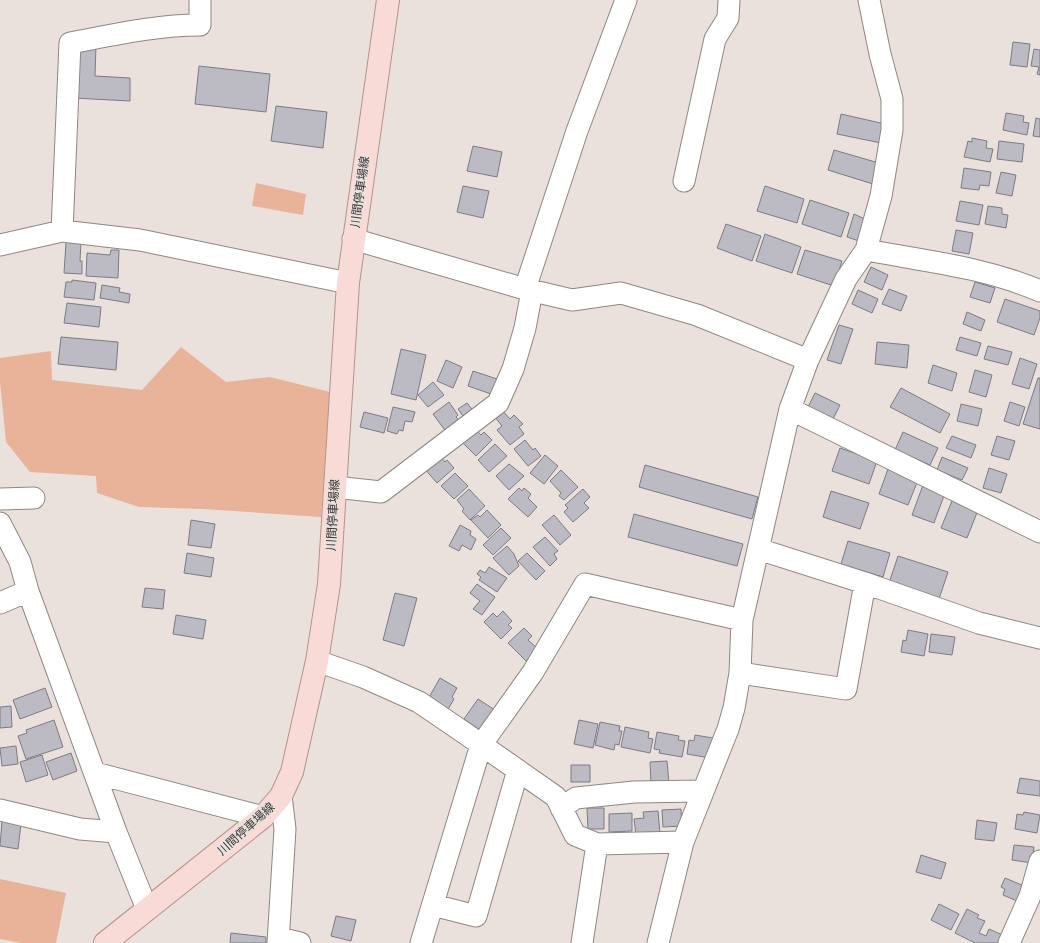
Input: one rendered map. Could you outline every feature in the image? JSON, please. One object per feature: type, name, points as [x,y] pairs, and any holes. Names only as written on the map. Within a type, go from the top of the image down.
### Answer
[{"type":"main road","name":"川間停車場線","points":[[104,943],[263,817],[281,796],[292,772],[317,661],[329,584],[348,284],[353,239],[388,0]]},
{"type":"street","points":[[62,231],[70,43],[176,25],[200,25],[200,0]]},
{"type":"street","points":[[334,487],[381,492],[498,403],[513,369],[524,328],[528,290],[577,131],[626,0]]},
{"type":"street","points":[[684,181],[715,40],[728,18],[729,0]]},
{"type":"street","points":[[658,943],[682,842],[728,729],[734,708],[740,673],[742,620],[790,410],[808,360],[846,279],[866,250],[881,196],[892,130],[892,99],[880,54],[869,0]]},
{"type":"street","points":[[0,245],[62,231],[140,240],[348,284]]},
{"type":"street","points":[[353,239],[528,290],[572,300],[621,293],[697,315],[808,360]]},
{"type":"street","points":[[866,250],[966,266],[1022,283],[1040,291]]},
{"type":"street","points":[[790,410],[1040,532]]},
{"type":"street","points":[[0,499],[34,498]]},
{"type":"street","points":[[0,523],[20,562],[28,592],[116,832],[146,909]]},
{"type":"street","points":[[758,549],[865,583],[979,623],[1040,638]]},
{"type":"street","points":[[740,673],[846,689],[865,583]]},
{"type":"street","points":[[421,943],[481,745],[533,672],[585,584],[742,620]]},
{"type":"street","points":[[0,603],[28,592]]},
{"type":"street","points":[[317,661],[363,677],[419,702],[556,797],[574,835],[597,844],[682,842]]},
{"type":"street","points":[[433,905],[476,916],[518,770]]},
{"type":"street","points":[[95,774],[263,817]]},
{"type":"street","points":[[561,808],[576,798],[634,792],[702,791]]},
{"type":"street","points":[[281,796],[285,829],[278,940],[300,943]]},
{"type":"street","points":[[0,810],[80,830],[116,832]]},
{"type":"street","points":[[582,943],[597,844]]},
{"type":"street","points":[[1009,943],[1030,896],[1040,861]]},
{"type":"shaded area","points":[[256,183],[306,194],[303,215],[252,206]]},
{"type":"shaded area","points":[[181,347],[226,382],[270,377],[330,392],[321,517],[203,509],[139,507],[97,493],[96,476],[30,472],[6,442],[0,382],[0,358],[51,351],[52,380],[142,390]]},
{"type":"shaded area","points":[[0,879],[66,893],[56,943],[21,943],[0,939]]},
{"type":"building","points":[[1013,42],[1030,44],[1027,67],[1010,65]]},
{"type":"building","points":[[76,44],[96,45],[95,76],[130,78],[130,101],[74,98]]},
{"type":"building","points":[[1034,49],[1040,50],[1040,75],[1037,74],[1039,67],[1031,66]]},
{"type":"building","points":[[199,66],[270,74],[266,112],[195,104]]},
{"type":"building","points":[[276,106],[327,112],[323,148],[271,141]]},
{"type":"building","points":[[1006,113],[1024,116],[1023,122],[1029,123],[1027,135],[1003,130]]},
{"type":"building","points":[[841,114],[885,124],[881,143],[837,134]]},
{"type":"building","points":[[1036,118],[1040,119],[1040,137],[1033,136]]},
{"type":"building","points":[[972,138],[987,141],[986,148],[993,149],[990,162],[964,157],[968,141],[972,142]]},
{"type":"building","points":[[999,141],[1024,144],[1022,162],[997,159]]},
{"type":"building","points":[[473,146],[502,152],[497,177],[467,171]]},
{"type":"building","points":[[834,150],[879,163],[873,184],[828,170]]},
{"type":"building","points":[[964,168],[991,172],[989,186],[980,185],[979,190],[961,188]]},
{"type":"building","points":[[1001,172],[1016,175],[1012,196],[996,193]]},
{"type":"building","points":[[463,186],[489,191],[483,218],[457,212]]},
{"type":"building","points":[[765,186],[804,199],[797,223],[757,211]]},
{"type":"building","points":[[810,200],[849,213],[841,237],[802,224]]},
{"type":"building","points":[[960,201],[983,205],[979,225],[956,221]]},
{"type":"building","points":[[988,206],[1002,208],[1002,214],[1008,215],[1006,228],[985,224]]},
{"type":"building","points":[[854,214],[869,221],[862,242],[847,237]]},
{"type":"building","points":[[726,224],[761,236],[752,261],[717,248]]},
{"type":"building","points":[[956,230],[973,233],[969,254],[952,251]]},
{"type":"building","points":[[765,234],[801,247],[792,273],[756,261]]},
{"type":"building","points":[[66,242],[81,242],[80,261],[82,261],[82,274],[64,273]]},
{"type":"building","points":[[111,250],[119,250],[118,278],[86,276],[87,253],[110,255]]},
{"type":"building","points":[[805,250],[842,261],[834,286],[797,274]]},
{"type":"building","points":[[871,267],[888,275],[882,290],[864,282]]},
{"type":"building","points":[[72,280],[96,283],[94,300],[64,297],[66,282],[72,282]]},
{"type":"building","points":[[975,282],[995,288],[990,303],[970,297]]},
{"type":"building","points":[[102,285],[120,288],[119,292],[130,294],[129,303],[100,298]]},
{"type":"building","points":[[889,289],[907,296],[901,311],[882,304]]},
{"type":"building","points":[[858,290],[878,299],[872,313],[852,304]]},
{"type":"building","points":[[1005,299],[1040,311],[1040,318],[1034,335],[997,322]]},
{"type":"building","points":[[67,303],[101,307],[99,327],[64,323]]},
{"type":"building","points":[[967,312],[985,320],[981,331],[963,324]]},
{"type":"building","points":[[839,325],[853,329],[841,364],[827,360]]},
{"type":"building","points":[[61,337],[118,342],[116,370],[58,364]]},
{"type":"building","points":[[960,337],[981,343],[977,356],[956,350]]},
{"type":"building","points":[[877,342],[909,345],[907,368],[875,364]]},
{"type":"building","points":[[988,346],[1012,352],[1008,365],[984,359]]},
{"type":"building","points":[[401,349],[426,355],[416,400],[391,394]]},
{"type":"building","points":[[1020,358],[1037,364],[1029,389],[1012,384]]},
{"type":"building","points":[[446,360],[462,367],[453,388],[437,381]]},
{"type":"building","points":[[933,365],[957,373],[952,391],[928,383]]},
{"type":"building","points":[[975,370],[992,375],[986,397],[969,392]]},
{"type":"building","points":[[473,371],[500,380],[491,394],[468,386]]},
{"type":"building","points":[[1038,378],[1040,378],[1040,429],[1023,424]]},
{"type":"building","points":[[433,382],[444,395],[428,407],[418,395]]},
{"type":"building","points":[[901,388],[950,414],[940,433],[890,407]]},
{"type":"building","points":[[815,393],[840,405],[833,419],[808,407]]},
{"type":"building","points":[[449,402],[458,415],[456,417],[461,423],[447,433],[433,414]]},
{"type":"building","points":[[1010,402],[1025,407],[1019,426],[1004,421]]},
{"type":"building","points":[[467,403],[475,413],[465,419],[458,409]]},
{"type":"building","points":[[961,404],[982,409],[978,426],[957,421]]},
{"type":"building","points":[[393,407],[415,412],[412,422],[405,421],[403,431],[399,430],[397,434],[387,431]]},
{"type":"building","points":[[503,411],[510,419],[514,415],[523,424],[519,427],[524,434],[510,445],[497,430],[502,426],[495,417]]},
{"type":"building","points":[[364,412],[388,418],[384,433],[360,427]]},
{"type":"building","points":[[474,428],[481,435],[484,432],[492,440],[476,456],[461,441]]},
{"type":"building","points":[[903,432],[938,448],[930,465],[895,450]]},
{"type":"building","points":[[952,436],[976,445],[971,458],[946,448]]},
{"type":"building","points":[[997,436],[1015,441],[1009,460],[991,455]]},
{"type":"building","points":[[525,440],[533,450],[535,448],[541,456],[528,466],[514,449]]},
{"type":"building","points":[[495,444],[507,456],[489,472],[478,460]]},
{"type":"building","points":[[840,448],[877,461],[869,484],[832,471]]},
{"type":"building","points":[[439,455],[445,462],[447,460],[454,468],[437,483],[424,468]]},
{"type":"building","points":[[545,455],[558,466],[544,484],[530,473]]},
{"type":"building","points":[[942,457],[968,468],[962,480],[937,470]]},
{"type":"building","points":[[509,464],[524,476],[509,490],[496,476]]},
{"type":"building","points":[[645,465],[758,497],[752,519],[639,487]]},
{"type":"building","points":[[989,468],[1007,474],[1001,493],[983,488]]},
{"type":"building","points":[[888,469],[918,480],[908,505],[879,494]]},
{"type":"building","points":[[561,470],[578,487],[564,500],[559,496],[561,493],[550,481]]},
{"type":"building","points":[[455,473],[468,486],[454,499],[441,486]]},
{"type":"building","points":[[923,485],[945,493],[934,523],[912,515]]},
{"type":"building","points":[[519,488],[522,491],[524,488],[531,494],[528,498],[537,507],[528,517],[508,499]]},
{"type":"building","points":[[469,489],[485,506],[470,520],[462,511],[464,509],[457,500]]},
{"type":"building","points":[[583,489],[590,497],[584,503],[589,508],[573,522],[564,512],[568,508],[565,505]]},
{"type":"building","points":[[831,491],[869,503],[860,529],[823,517]]},
{"type":"building","points":[[952,501],[978,510],[967,538],[941,528]]},
{"type":"building","points":[[487,510],[501,525],[488,538],[471,520],[478,515],[480,517]]},
{"type":"building","points":[[634,514],[743,544],[737,566],[628,537]]},
{"type":"building","points":[[554,515],[571,535],[560,545],[542,525]]},
{"type":"building","points":[[191,520],[215,524],[211,548],[188,545]]},
{"type":"building","points":[[460,525],[471,531],[470,535],[476,539],[471,550],[462,545],[459,551],[449,546]]},
{"type":"building","points":[[501,528],[511,538],[493,555],[483,545]]},
{"type":"building","points":[[545,537],[558,551],[554,554],[557,559],[550,566],[533,547]]},
{"type":"building","points":[[848,541],[890,553],[883,577],[841,564]]},
{"type":"building","points":[[507,546],[514,554],[519,566],[509,575],[493,558]]},
{"type":"building","points":[[187,553],[214,558],[211,577],[184,573]]},
{"type":"building","points":[[527,553],[545,571],[536,580],[518,561]]},
{"type":"building","points":[[898,556],[948,572],[939,599],[889,583]]},
{"type":"building","points":[[489,567],[507,578],[497,592],[479,580],[481,577],[477,574],[480,570],[485,573]]},
{"type":"building","points":[[477,584],[495,597],[482,615],[473,609],[480,601],[470,593]]},
{"type":"building","points":[[145,588],[165,590],[163,609],[142,607]]},
{"type":"building","points":[[395,593],[417,598],[404,646],[383,640]]},
{"type":"building","points":[[503,611],[512,621],[508,625],[512,628],[501,639],[484,622],[493,613],[497,617]]},
{"type":"building","points":[[176,615],[206,620],[203,639],[173,634]]},
{"type":"building","points":[[524,628],[532,636],[528,640],[538,649],[526,661],[508,643]]},
{"type":"building","points":[[908,630],[928,634],[924,656],[901,652],[903,640],[906,641]]},
{"type":"building","points":[[931,634],[955,637],[952,655],[929,652]]},
{"type":"building","points":[[440,678],[457,688],[452,697],[454,699],[447,711],[428,699]]},
{"type":"building","points":[[45,688],[52,707],[20,719],[13,700]]},
{"type":"building","points":[[478,699],[498,712],[484,733],[464,719]]},
{"type":"building","points":[[11,706],[12,727],[0,728],[0,707]]},
{"type":"building","points":[[54,720],[63,747],[26,759],[18,736],[27,733],[26,730]]},
{"type":"building","points":[[579,720],[598,724],[593,748],[574,744]]},
{"type":"building","points":[[600,722],[620,726],[619,731],[622,731],[619,745],[615,744],[614,750],[595,745]]},
{"type":"building","points":[[625,727],[649,732],[648,738],[653,739],[650,753],[621,747]]},
{"type":"building","points":[[657,732],[679,736],[678,740],[685,741],[682,757],[659,753],[660,750],[654,749]]},
{"type":"building","points":[[695,735],[713,738],[710,758],[687,754],[689,740],[694,741]]},
{"type":"building","points":[[16,746],[18,764],[2,766],[0,748]]},
{"type":"building","points":[[71,753],[77,771],[53,780],[46,762]]},
{"type":"building","points":[[42,755],[48,775],[26,782],[20,762]]},
{"type":"building","points":[[667,761],[669,783],[651,783],[650,762]]},
{"type":"building","points":[[571,765],[590,765],[590,782],[571,782]]},
{"type":"building","points":[[1020,778],[1040,781],[1040,796],[1017,793]]},
{"type":"building","points":[[587,808],[604,808],[604,829],[588,829]]},
{"type":"building","points":[[681,809],[682,826],[663,827],[662,810]]},
{"type":"building","points":[[658,811],[660,833],[636,835],[634,819],[644,818],[643,812]]},
{"type":"building","points":[[1024,812],[1040,815],[1037,833],[1015,829],[1017,814],[1023,815]]},
{"type":"building","points":[[632,813],[632,831],[609,832],[609,814]]},
{"type":"building","points":[[977,820],[997,823],[994,841],[975,839]]},
{"type":"building","points":[[2,821],[21,824],[18,849],[0,846]]},
{"type":"building","points":[[1014,845],[1034,847],[1032,863],[1012,860]]},
{"type":"building","points":[[921,855],[946,863],[941,879],[916,872]]},
{"type":"building","points":[[1005,878],[1024,886],[1017,901],[1003,895],[1005,889],[1001,887]]},
{"type":"building","points":[[939,904],[959,914],[951,930],[931,920]]},
{"type":"building","points":[[967,909],[979,915],[977,918],[985,921],[979,933],[986,936],[989,929],[1007,937],[1003,943],[975,943],[955,933]]},
{"type":"building","points":[[336,916],[356,920],[351,941],[331,936]]},
{"type":"building","points":[[231,933],[266,937],[266,943],[230,943]]}]
